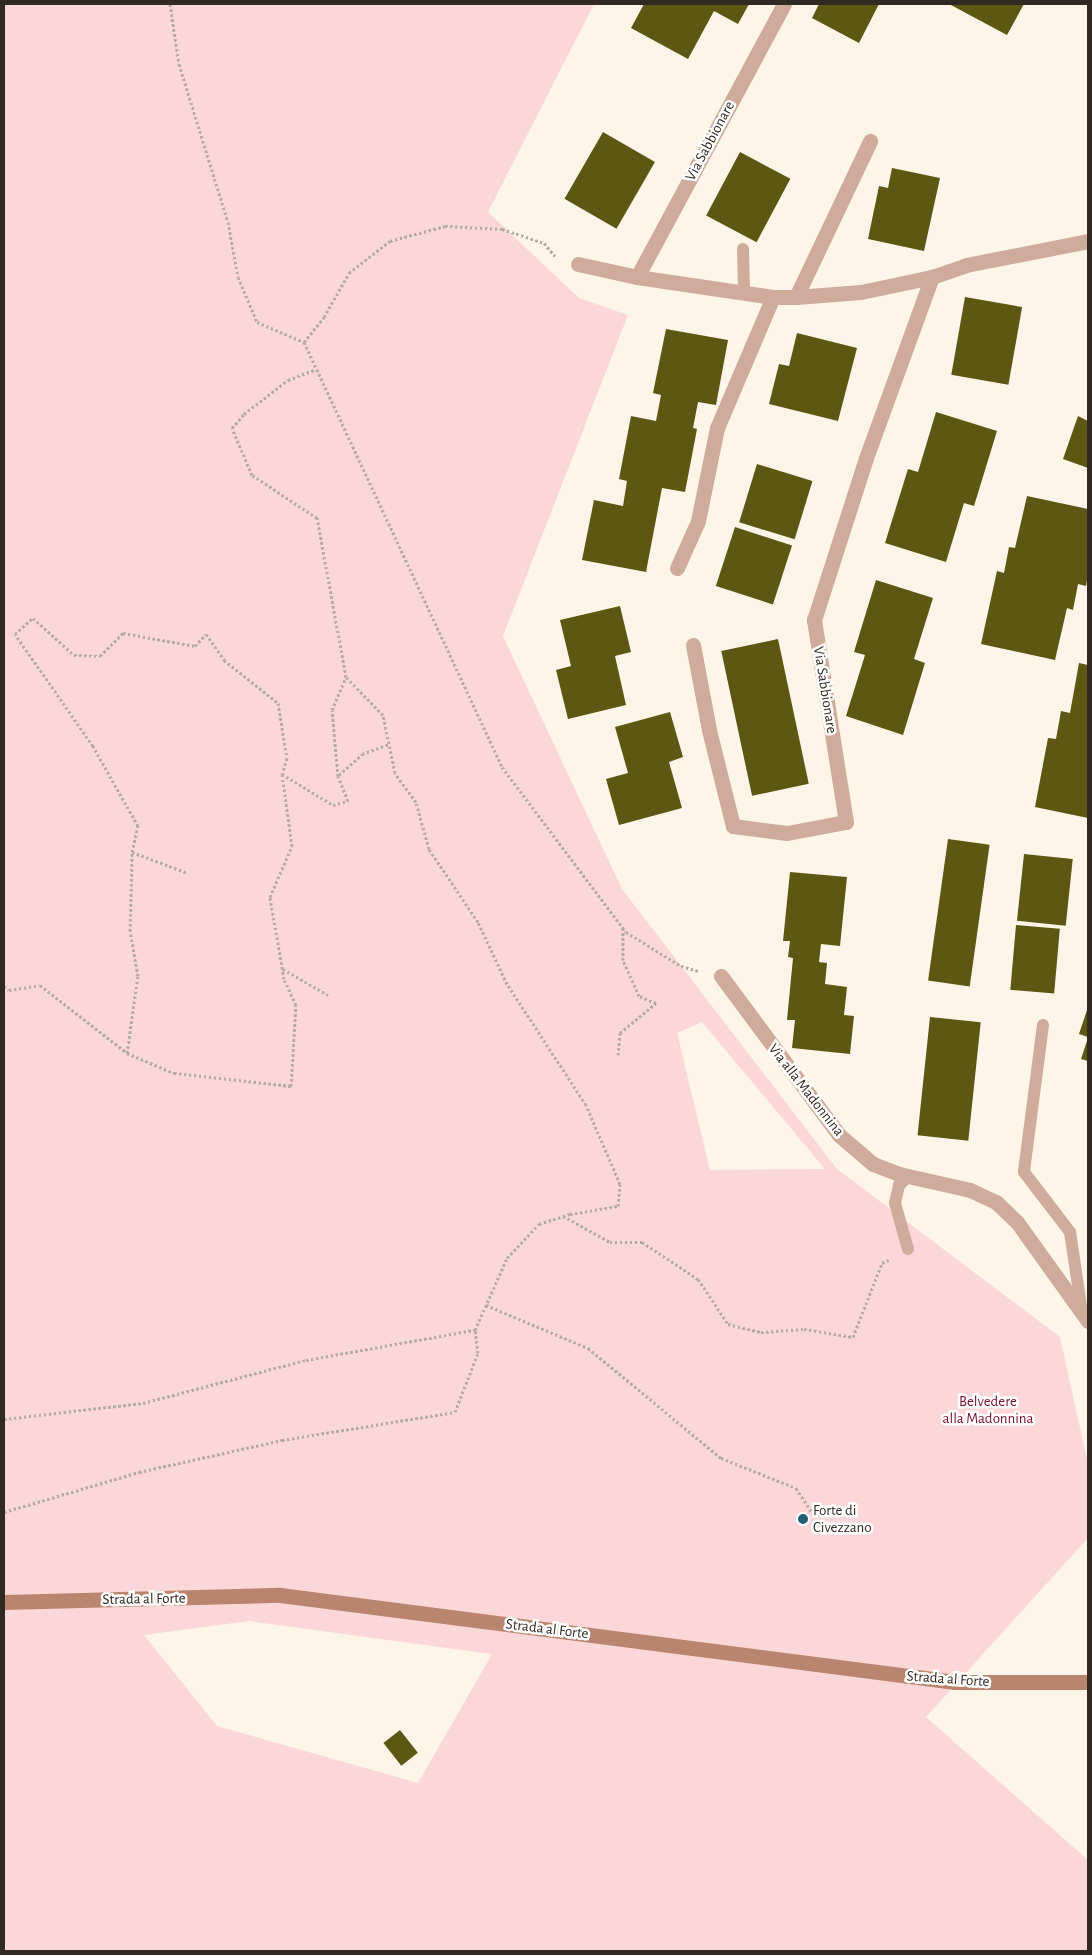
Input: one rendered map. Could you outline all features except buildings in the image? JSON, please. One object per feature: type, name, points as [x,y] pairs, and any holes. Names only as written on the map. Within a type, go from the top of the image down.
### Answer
[{"type":"street","name":"Via Sabbionare","points":[[637,277],[784,4]]},
{"type":"street","points":[[796,296],[870,141]]},
{"type":"street","points":[[578,264],[637,277],[773,297],[796,296],[862,292],[932,277],[966,265],[1088,241]]},
{"type":"street","name":"Via Sabbionare","points":[[693,645],[709,730],[733,826],[788,832],[846,822],[814,620],[866,458],[932,277]]},
{"type":"street","points":[[677,568],[698,521],[717,428],[773,297]]},
{"type":"street","name":"Via alla Madonnina","points":[[721,976],[839,1136],[873,1164],[909,1176],[970,1190],[996,1202],[1017,1222],[1085,1316]]},
{"type":"street","name":"Strada al Forte","points":[[4,1602],[280,1595],[955,1682],[1088,1682]]},
{"type":"lane","points":[[743,249],[744,292]]},
{"type":"lane","points":[[1043,1025],[1024,1172],[1070,1232],[1085,1316]]},
{"type":"lane","points":[[908,1249],[894,1204],[899,1185],[909,1176]]},
{"type":"path","points":[[170,4],[179,64],[228,222],[238,278],[257,322],[304,342],[502,767],[623,929],[681,966],[721,976]]},
{"type":"path","points":[[304,342],[324,317],[349,273],[390,241],[445,226],[502,229],[544,243],[557,257],[578,264]]},
{"type":"path","points":[[282,774],[332,805],[348,801],[338,776],[332,710],[346,676],[317,518],[252,475],[232,428],[244,414],[288,380],[316,369]]},
{"type":"path","points":[[4,986],[9,990],[40,985],[127,1053],[174,1073],[291,1086],[296,1005],[283,968],[270,897],[292,846],[282,774],[287,758],[278,703],[224,660],[206,634],[195,646],[123,633],[100,656],[74,655],[33,618],[15,634],[93,746],[138,826],[132,852],[130,931],[138,976],[127,1053]]},
{"type":"path","points":[[4,1512],[139,1472],[282,1440],[455,1412],[478,1353],[475,1330],[508,1258],[540,1224],[563,1216],[618,1206],[620,1184],[586,1105],[507,984],[478,922],[429,850],[416,802],[395,773],[383,715],[346,676]]},
{"type":"path","points":[[338,776],[362,754],[389,744]]},
{"type":"path","points":[[132,852],[188,873]]},
{"type":"path","points":[[618,1055],[620,1033],[656,1003],[639,996],[623,960],[623,929]]},
{"type":"path","points":[[283,968],[328,995]]},
{"type":"path","points":[[563,1216],[610,1242],[642,1242],[698,1279],[728,1324],[761,1332],[804,1330],[853,1337],[882,1263],[908,1249]]},
{"type":"path","points":[[486,1306],[588,1348],[720,1458],[796,1488],[815,1517]]},
{"type":"path","points":[[4,1419],[143,1403],[306,1360],[475,1330]]},
{"type":"green space","name":"Belvedere alla Madonnina","points":[[4,4],[594,4],[488,212],[579,298],[628,315],[503,636],[622,889],[837,1169],[1060,1337],[1088,1464],[1088,1538],[926,1717],[1088,1860],[1088,1951],[4,1951]],"holes":[[[702,1022],[824,1168],[824,1169],[710,1170],[677,1033]],[[249,1621],[491,1654],[492,1654],[418,1783],[217,1726],[144,1635]]]},
{"type":"place","name":"Forte di Civezzano","points":[[803,1519]]}]
